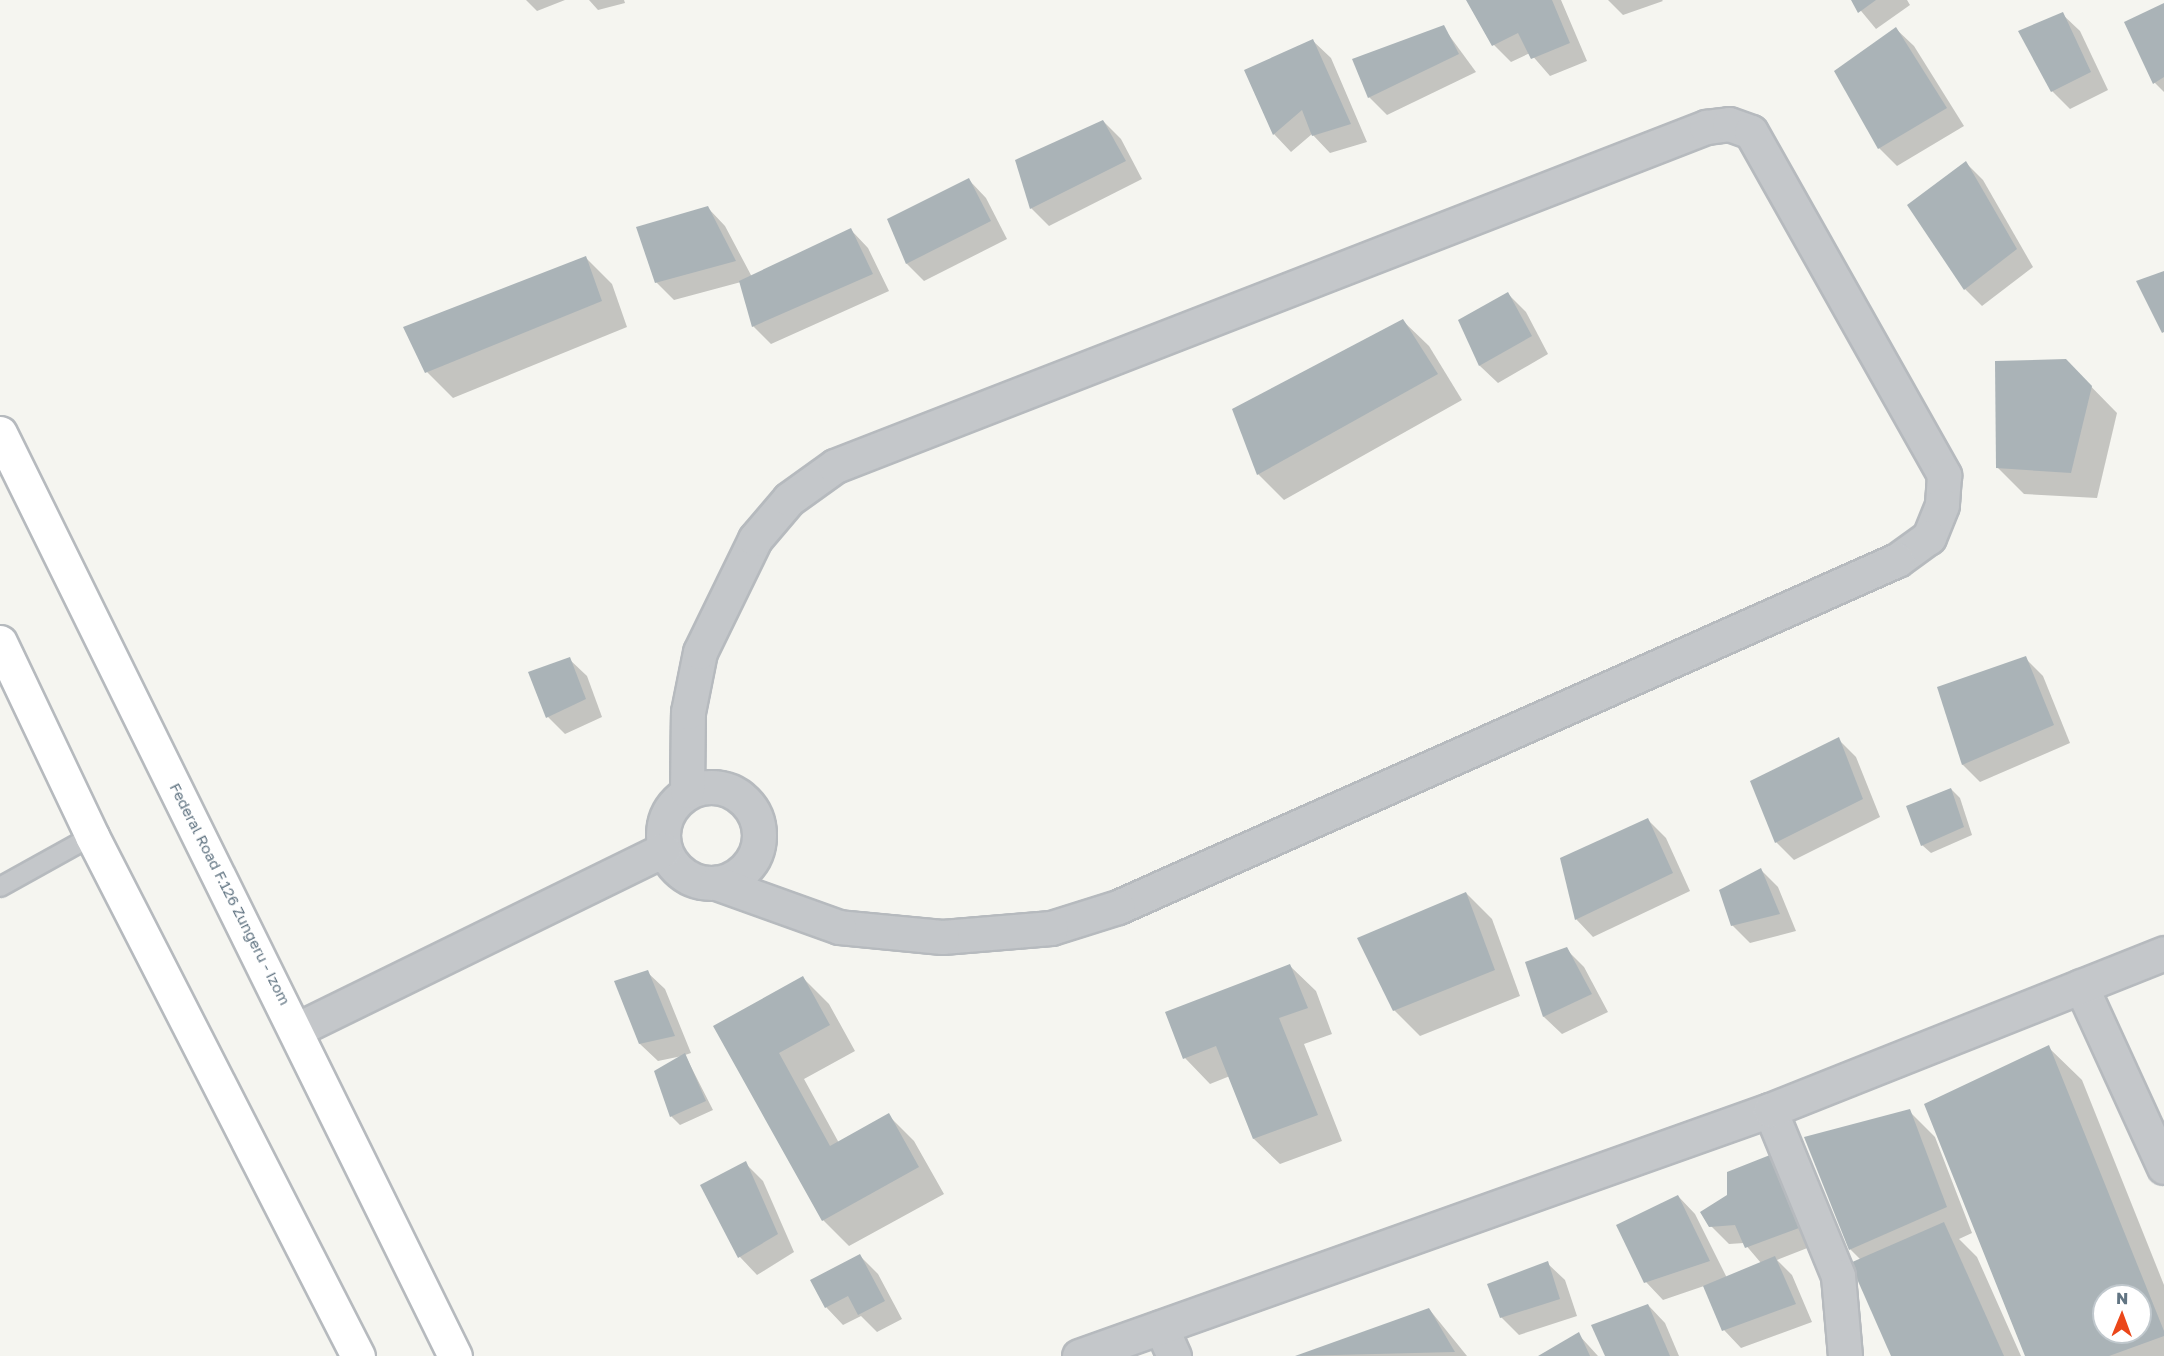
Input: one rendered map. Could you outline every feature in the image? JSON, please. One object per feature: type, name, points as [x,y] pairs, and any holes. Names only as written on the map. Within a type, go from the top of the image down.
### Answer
[{"type":"main road","name":"Federal Road F.126 Zungeru - Izom","points":[[0,433],[298,1029],[455,1356]]},
{"type":"main road","points":[[0,642],[92,836],[358,1356]]},
{"type":"street","points":[[1729,124],[1751,132],[1944,475],[1942,505],[1929,537],[1897,560],[1118,907],[1051,928],[942,937],[839,927],[716,883],[684,874],[663,850],[667,816],[687,791],[688,712],[700,652],[755,539],[789,499],[835,466],[1706,127],[1729,124]]},
{"type":"street","points":[[687,791],[722,788],[744,801],[757,821],[755,854],[732,878],[716,883]]},
{"type":"street","points":[[298,1029],[663,850]]},
{"type":"street","points":[[1079,1356],[1168,1342],[1770,1110],[2164,953]]},
{"type":"street","points":[[2081,986],[2164,1167]]},
{"type":"street","points":[[1770,1110],[1838,1276],[1845,1356]]},
{"type":"lane","points":[[0,887],[92,836]]},
{"type":"building","points":[[1466,0],[1552,0],[1570,43],[1531,59],[1518,33],[1492,46]]},
{"type":"building","points":[[1851,0],[1876,0],[1858,13]]},
{"type":"building","points":[[2164,3],[2164,77],[2153,84],[2124,22]]},
{"type":"building","points":[[2063,12],[2091,72],[2051,92],[2018,31]]},
{"type":"building","points":[[1444,25],[1459,54],[1368,98],[1352,59]]},
{"type":"building","points":[[1896,27],[1947,108],[1878,149],[1834,71]]},
{"type":"building","points":[[1313,39],[1351,124],[1312,136],[1302,110],[1273,135],[1244,70]]},
{"type":"building","points":[[1103,120],[1126,161],[1030,209],[1015,160]]},
{"type":"building","points":[[1966,161],[2017,249],[1964,290],[1907,205]]},
{"type":"building","points":[[969,178],[991,221],[906,264],[887,219]]},
{"type":"building","points":[[708,206],[736,261],[655,283],[636,227]]},
{"type":"building","points":[[851,228],[873,274],[752,327],[739,281]]},
{"type":"building","points":[[586,256],[602,301],[425,373],[403,327]]},
{"type":"building","points":[[2164,271],[2164,332],[2162,333],[2136,281]]},
{"type":"building","points":[[1508,292],[1532,336],[1479,366],[1458,320]]},
{"type":"building","points":[[1403,319],[1438,374],[1257,475],[1232,409]]},
{"type":"building","points":[[2066,359],[2092,386],[2071,473],[1996,468],[1995,361]]},
{"type":"building","points":[[2026,656],[2054,725],[1962,765],[1937,687]]},
{"type":"building","points":[[570,657],[586,699],[546,718],[528,672]]},
{"type":"building","points":[[1839,737],[1863,799],[1775,843],[1750,781]]},
{"type":"building","points":[[1951,788],[1964,827],[1921,846],[1906,806]]},
{"type":"building","points":[[1648,818],[1673,873],[1575,920],[1560,858]]},
{"type":"building","points":[[1761,868],[1780,914],[1731,926],[1719,890]]},
{"type":"building","points":[[1466,892],[1495,970],[1393,1011],[1357,938]]},
{"type":"building","points":[[1567,947],[1592,994],[1543,1017],[1525,962]]},
{"type":"building","points":[[1290,964],[1308,1008],[1279,1018],[1318,1115],[1253,1139],[1216,1046],[1183,1059],[1165,1012]]},
{"type":"building","points":[[648,970],[675,1036],[639,1044],[614,981]]},
{"type":"building","points":[[803,976],[830,1025],[779,1053],[830,1146],[889,1113],[919,1167],[822,1221],[713,1026]]},
{"type":"building","points":[[2049,1045],[2145,1284],[2092,1284],[2092,1344],[2142,1344],[2109,1356],[2025,1356],[1924,1104]]},
{"type":"building","points":[[685,1053],[706,1101],[670,1117],[654,1071]]},
{"type":"building","points":[[1910,1109],[1947,1207],[1849,1250],[1804,1137]]},
{"type":"building","points":[[1770,1155],[1799,1228],[1745,1248],[1735,1225],[1709,1227],[1700,1212],[1727,1195],[1727,1172]]},
{"type":"building","points":[[746,1161],[778,1234],[738,1258],[700,1185]]},
{"type":"building","points":[[1678,1195],[1710,1261],[1644,1283],[1616,1225]]},
{"type":"building","points":[[1944,1222],[2004,1356],[1891,1356],[1850,1263]]},
{"type":"building","points":[[860,1254],[885,1301],[858,1315],[848,1296],[825,1308],[810,1280]]},
{"type":"building","points":[[1775,1256],[1796,1304],[1722,1331],[1703,1286]]},
{"type":"building","points":[[1548,1261],[1560,1299],[1500,1318],[1487,1284]]},
{"type":"building","points":[[2152,1301],[2164,1331],[2164,1336],[2152,1340]]},
{"type":"building","points":[[1648,1304],[1670,1356],[1605,1356],[1591,1325]]},
{"type":"building","points":[[1429,1308],[1455,1352],[1295,1356]]},
{"type":"building","points":[[1579,1332],[1590,1356],[1538,1356]]}]
